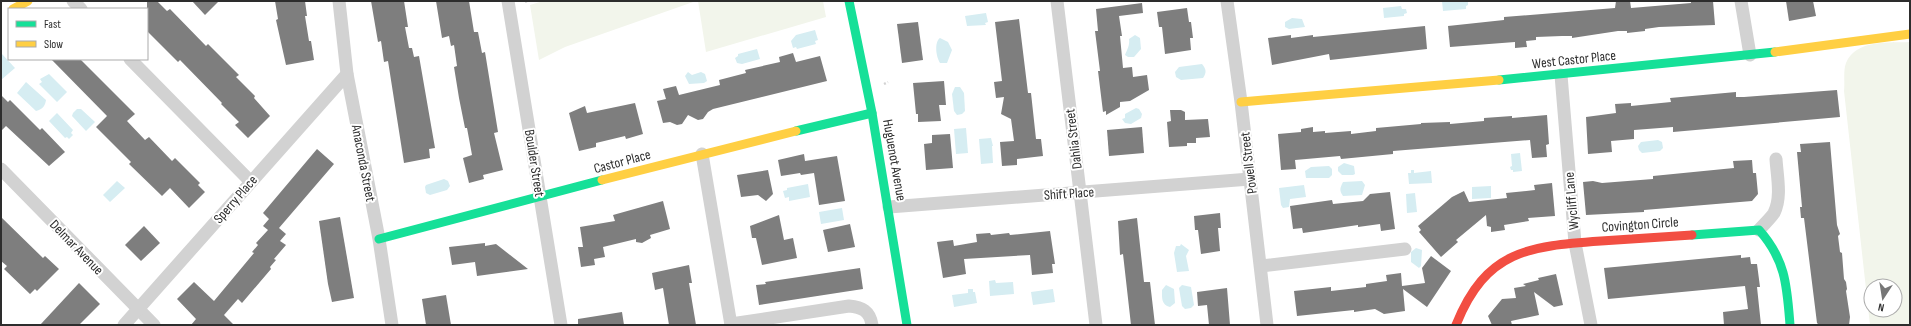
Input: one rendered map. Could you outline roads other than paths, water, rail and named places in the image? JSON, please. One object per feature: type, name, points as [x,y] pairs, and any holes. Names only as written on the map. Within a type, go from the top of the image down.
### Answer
[{"type":"street","points":[[15,8],[28,1]]},
{"type":"street","name":"Anaconda Street","points":[[339,1],[347,74],[379,239],[392,325]]},
{"type":"street","name":"Boulder Street","points":[[508,1],[561,325]]},
{"type":"street","name":"Huguenot Avenue","points":[[849,1],[889,206],[907,325]]},
{"type":"street","name":"Dahlia Street","points":[[1057,1],[1096,325]]},
{"type":"street","name":"Powell Street","points":[[1227,1],[1241,102],[1267,325]]},
{"type":"street","points":[[1741,1],[1750,55]]},
{"type":"street","name":"West Castor Place","points":[[1241,102],[1561,75],[1750,55],[1910,34]]},
{"type":"street","points":[[131,60],[251,182]]},
{"type":"street","name":"Sperry Place","points":[[124,325],[347,74]]},
{"type":"street","name":"Wycliff Lane","points":[[1561,75],[1575,243],[1591,325]]},
{"type":"street","name":"Castor Place","points":[[379,239],[702,154],[872,113]]},
{"type":"street","points":[[702,154],[731,325],[849,306],[864,310],[868,314],[872,325]]},
{"type":"street","points":[[1776,159],[1779,194],[1777,204],[1774,213],[1759,230],[1771,241],[1780,256],[1784,274],[1790,325]]},
{"type":"street","name":"Delmar Avenue","points":[[1,169],[154,325]]},
{"type":"street","name":"Shift Place","points":[[889,206],[1250,179]]},
{"type":"street","name":"Covington Circle","points":[[1456,325],[1460,313],[1472,293],[1496,267],[1516,254],[1543,247],[1575,243],[1759,230]]},
{"type":"street","points":[[1261,266],[1405,249]]},
{"type":"water","points":[[1442,1],[1465,1],[1468,2],[1468,5],[1466,6],[1466,9],[1443,11]]},
{"type":"water","points":[[1401,6],[1402,9],[1406,9],[1407,13],[1404,14],[1404,16],[1384,18],[1383,8]]},
{"type":"water","points":[[986,13],[988,22],[985,23],[986,25],[967,26],[965,16]]},
{"type":"water","points":[[1292,18],[1302,19],[1305,27],[1289,29],[1285,27],[1285,22]]},
{"type":"water","points":[[815,30],[818,40],[815,41],[816,44],[797,49],[796,47],[793,48],[791,41],[796,35]]},
{"type":"water","points":[[1135,35],[1140,38],[1141,49],[1134,57],[1128,57],[1125,55],[1129,45],[1129,39]]},
{"type":"water","points":[[940,38],[948,42],[952,50],[947,63],[940,63],[937,57],[936,46]]},
{"type":"water","points":[[757,49],[760,59],[742,64],[737,63],[735,58],[738,54]]},
{"type":"water","points":[[2,54],[15,68],[1,80],[1,55]]},
{"type":"water","points":[[1202,64],[1206,71],[1203,78],[1181,80],[1176,77],[1175,72],[1179,67]]},
{"type":"water","points":[[688,72],[692,75],[701,72],[705,74],[707,81],[704,83],[689,84],[685,76]]},
{"type":"water","points":[[49,74],[67,92],[57,102],[39,84],[42,82],[40,79]]},
{"type":"water","points":[[26,82],[46,100],[44,106],[36,111],[17,93]]},
{"type":"water","points":[[955,87],[960,87],[964,93],[965,111],[962,114],[957,115],[954,111],[952,94]]},
{"type":"water","points":[[1136,108],[1139,109],[1142,114],[1141,118],[1131,124],[1125,123],[1122,119],[1125,118],[1125,114]]},
{"type":"water","points":[[77,109],[81,109],[95,122],[86,131],[72,116]]},
{"type":"water","points":[[57,113],[73,130],[71,133],[73,135],[69,139],[67,137],[65,138],[49,121]]},
{"type":"water","points":[[966,128],[968,153],[956,154],[954,129]]},
{"type":"water","points":[[991,138],[993,146],[993,163],[981,164],[979,139]]},
{"type":"water","points":[[1658,140],[1662,142],[1663,148],[1660,151],[1642,153],[1639,150],[1638,146],[1641,142]]},
{"type":"water","points":[[1520,153],[1522,171],[1513,172],[1510,167],[1512,166],[1511,154]]},
{"type":"water","points":[[1344,163],[1354,166],[1355,174],[1342,175],[1338,171],[1338,167]]},
{"type":"water","points":[[1329,166],[1332,169],[1332,175],[1329,178],[1306,178],[1305,171],[1311,167]]},
{"type":"water","points":[[1411,170],[1414,170],[1414,173],[1431,171],[1432,183],[1409,184],[1408,173],[1411,173]]},
{"type":"water","points":[[444,179],[448,181],[450,186],[447,190],[430,195],[426,193],[426,185]]},
{"type":"water","points":[[117,181],[125,188],[110,202],[103,195]]},
{"type":"water","points":[[1362,181],[1365,185],[1362,195],[1343,196],[1340,189],[1343,182]]},
{"type":"water","points":[[808,184],[810,197],[789,201],[789,197],[785,198],[783,191],[787,190],[787,188]]},
{"type":"water","points":[[1304,185],[1306,197],[1290,199],[1289,207],[1283,208],[1281,205],[1279,188]]},
{"type":"water","points":[[1491,186],[1491,198],[1472,199],[1472,187]]},
{"type":"water","points":[[1415,193],[1417,212],[1407,213],[1406,194]]},
{"type":"water","points":[[842,208],[844,220],[821,224],[819,212]]},
{"type":"water","points":[[1181,244],[1189,250],[1186,256],[1189,271],[1177,272],[1174,253],[1176,246],[1180,246]]},
{"type":"water","points":[[1416,248],[1422,250],[1421,266],[1419,268],[1411,262],[1411,252]]},
{"type":"water","points":[[995,280],[996,283],[1013,282],[1014,294],[990,296],[989,281]]},
{"type":"water","points":[[1166,285],[1174,289],[1175,303],[1170,307],[1164,303],[1162,298],[1162,290]]},
{"type":"water","points":[[1182,285],[1191,287],[1194,305],[1191,308],[1185,309],[1182,306],[1179,288]]},
{"type":"water","points":[[968,289],[973,289],[973,292],[975,292],[977,303],[954,307],[952,295],[968,293]]},
{"type":"water","points":[[1053,289],[1055,302],[1033,305],[1031,292]]}]
